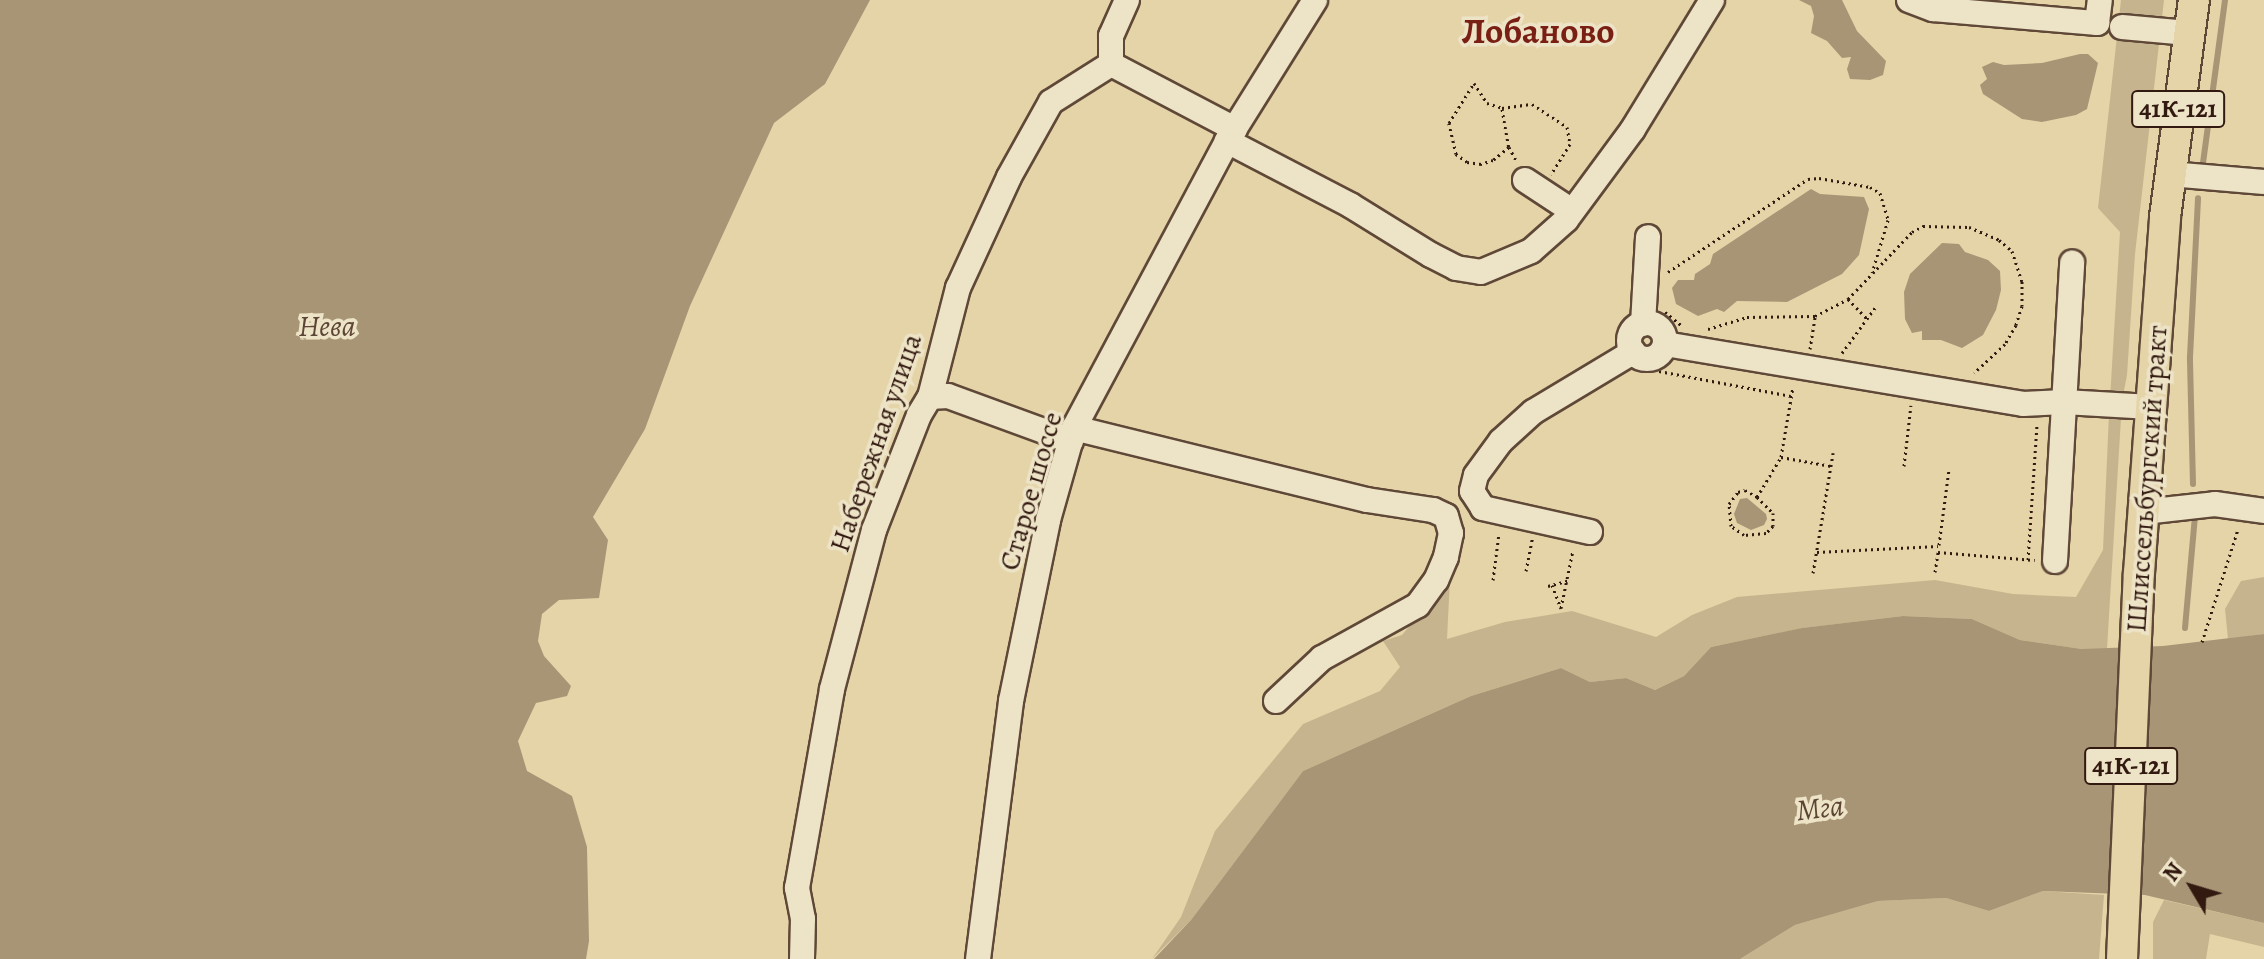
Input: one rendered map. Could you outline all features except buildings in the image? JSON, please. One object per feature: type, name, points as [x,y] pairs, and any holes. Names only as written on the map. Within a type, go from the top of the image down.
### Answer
[{"type":"main road","name":"Шлиссельбургский тракт","points":[[2122,959],[2139,573],[2151,407],[2170,174],[2194,0]]},
{"type":"street","points":[[1127,0],[1111,36],[1111,64],[1456,268],[1481,272],[1531,251],[1572,211],[1633,129],[1712,0]]},
{"type":"street","name":"Старое шоссе","points":[[978,959],[1011,701],[1048,520],[1073,435],[1231,135],[1315,0]]},
{"type":"street","points":[[1909,0],[1933,9],[2097,23],[2100,0]]},
{"type":"street","points":[[2122,27],[2188,33]]},
{"type":"street","name":"Набережная улица","points":[[802,959],[803,919],[797,888],[832,689],[874,530],[930,397],[958,288],[1009,177],[1051,102],[1111,64]]},
{"type":"street","points":[[2170,174],[2264,182]]},
{"type":"street","points":[[1532,185],[1572,211]]},
{"type":"street","points":[[1643,324],[1648,237]]},
{"type":"street","points":[[2055,561],[2072,262]]},
{"type":"street","points":[[1643,324],[1657,326],[1665,344],[1651,359],[1633,352],[1630,345],[1632,332],[1643,324]]},
{"type":"street","points":[[1665,344],[1807,379],[1839,373],[2023,404],[2064,402],[2151,407]]},
{"type":"street","points":[[1584,531],[1483,508],[1472,491],[1476,475],[1501,441],[1564,391],[1633,352]]},
{"type":"street","points":[[930,397],[948,396],[1073,435],[1367,500],[1433,510],[1446,516],[1451,533],[1446,557],[1436,580],[1418,605],[1322,658],[1276,701]]},
{"type":"street","points":[[2144,512],[2215,504],[2256,509]]},
{"type":"path","points":[[1502,108],[1509,147],[1532,185],[1570,144],[1567,127],[1532,104],[1502,108],[1487,103],[1474,83],[1453,112],[1449,123],[1456,154],[1467,162],[1481,164],[1493,160],[1509,147]]},
{"type":"path","points":[[1661,276],[1808,179],[1819,178],[1870,187],[1880,193],[1888,220],[1872,273]]},
{"type":"path","points":[[1702,330],[1747,317],[1815,316],[1848,299],[1912,232],[1923,226],[1969,227],[1999,240],[2012,251],[2022,281],[2022,306],[2016,325],[2005,344],[1971,375]]},
{"type":"path","points":[[1848,299],[1867,319]]},
{"type":"path","points":[[1657,301],[1683,326]]},
{"type":"path","points":[[1839,373],[1841,355],[1877,305]]},
{"type":"path","points":[[1757,497],[1781,457],[1792,387],[1807,379],[1815,316]]},
{"type":"path","points":[[1659,371],[1791,396]]},
{"type":"path","points":[[1904,466],[1911,402],[1924,404]]},
{"type":"path","points":[[2028,560],[2037,423]]},
{"type":"path","points":[[1813,573],[1833,453]]},
{"type":"path","points":[[1781,457],[1831,466]]},
{"type":"path","points":[[1935,572],[1949,469]]},
{"type":"path","points":[[1745,490],[1757,497],[1773,513],[1773,526],[1766,533],[1744,535],[1731,526],[1729,504],[1738,492],[1745,490]]},
{"type":"path","points":[[2202,642],[2209,613],[2256,509]]},
{"type":"path","points":[[1493,580],[1502,512]]},
{"type":"path","points":[[1526,571],[1535,520]]},
{"type":"path","points":[[1567,581],[1550,585],[1561,608],[1584,531]]},
{"type":"path","points":[[1817,552],[1938,546]]},
{"type":"path","points":[[1938,552],[2055,561]]},
{"type":"shaded area","points":[[2121,0],[2164,0],[2135,254],[2127,375],[2123,396],[2110,399],[2120,232],[2098,208]]},
{"type":"shaded area","points":[[2109,414],[2121,418],[2107,649],[2082,649],[2020,640],[1972,619],[1903,616],[1803,628],[1711,647],[1684,676],[1655,690],[1626,678],[1590,682],[1561,668],[1471,696],[1303,771],[1191,920],[1152,959],[1181,917],[1215,831],[1303,724],[1380,691],[1400,667],[1383,641],[1402,635],[1450,578],[1447,639],[1505,622],[1572,611],[1656,637],[1692,615],[1737,597],[1935,580],[2013,594],[2076,597],[2103,550]]},
{"type":"shaded area","points":[[2264,577],[2264,634],[2228,639],[2225,609],[2241,581]]},
{"type":"shaded area","points":[[2043,891],[2104,895],[2099,959],[1740,959],[1795,925],[1878,901],[1946,898],[1989,911]]},
{"type":"shaded area","points":[[2164,900],[2264,923],[2264,947],[2210,934],[2206,959],[2153,959],[2153,922]]},
{"type":"water","name":"Нева","points":[[0,0],[870,0],[825,84],[774,123],[690,306],[645,429],[593,517],[608,540],[599,598],[559,600],[542,614],[538,641],[544,656],[571,686],[567,696],[536,703],[518,741],[527,771],[572,796],[587,847],[589,941],[586,959],[0,959]]},
{"type":"water","points":[[1799,0],[1842,0],[1857,31],[1886,61],[1883,75],[1870,80],[1850,79],[1847,69],[1851,57],[1842,58],[1827,41],[1811,33],[1814,16],[1811,6]]},
{"type":"water","points":[[2088,54],[2098,63],[2087,109],[2076,115],[2042,122],[2022,119],[1983,94],[1980,85],[1987,79],[1982,67],[1993,62],[2004,65],[2042,63]]},
{"type":"water","points":[[1811,189],[1820,194],[1864,197],[1869,209],[1859,255],[1842,274],[1787,302],[1737,301],[1724,312],[1717,309],[1698,316],[1676,304],[1672,288],[1678,280],[1694,280],[1695,274],[1710,264],[1713,254]]},
{"type":"water","points":[[1942,243],[1959,244],[1965,252],[1988,260],[2000,271],[2001,290],[1996,310],[1983,335],[1962,348],[1941,340],[1922,340],[1922,331],[1912,333],[1905,319],[1904,292],[1910,274]]},
{"type":"water","points":[[1747,498],[1766,514],[1767,519],[1764,525],[1751,530],[1737,523],[1734,514],[1740,499]]},
{"type":"water","name":"Мга","points":[[1903,616],[1972,619],[2020,640],[2082,649],[2163,646],[2264,634],[2264,923],[2145,895],[2043,891],[1989,911],[1946,898],[1878,901],[1795,925],[1740,959],[1154,959],[1191,920],[1303,771],[1471,696],[1561,668],[1590,682],[1626,678],[1655,690],[1684,676],[1711,647],[1802,628]]},
{"type":"waterway","points":[[2203,163],[2225,0]]},
{"type":"waterway","points":[[2193,484],[2190,357],[2198,198]]},
{"type":"waterway","points":[[2185,628],[2195,515]]},
{"type":"district","name":"Лобаново","points":[[1538,31]]}]
